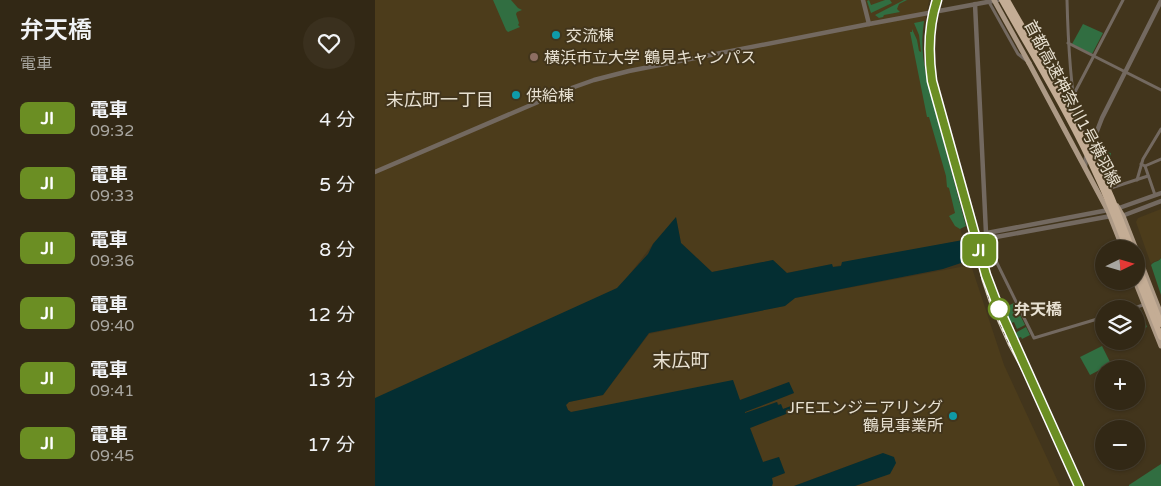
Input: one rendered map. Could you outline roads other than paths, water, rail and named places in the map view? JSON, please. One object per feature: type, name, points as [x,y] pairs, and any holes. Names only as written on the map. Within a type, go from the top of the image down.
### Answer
[{"type":"highway","name":"首都高速神奈川1号横羽線","points":[[1002,0],[1083,146],[1123,240]]},
{"type":"highway","name":"首都高速神奈川1号横羽線","points":[[1007,0],[1093,156],[1128,240]]},
{"type":"highway","points":[[1145,283],[1161,324]]},
{"type":"highway","points":[[1142,290],[1161,337]]},
{"type":"main road","points":[[990,1],[1029,64],[1066,132],[1086,158],[1119,208],[1132,240]]},
{"type":"main road","points":[[1070,138],[1109,213],[1120,240]]},
{"type":"main road","points":[[1145,272],[1161,314]]},
{"type":"main road","points":[[1145,307],[1161,346]]},
{"type":"street","points":[[863,0],[869,24]]},
{"type":"street","points":[[375,172],[566,90],[594,80],[629,71],[998,0]]},
{"type":"street","points":[[1067,0],[1072,94],[1079,132]]},
{"type":"street","points":[[1072,94],[1077,90],[1123,0]]},
{"type":"street","points":[[1085,167],[1086,158],[1101,118],[1161,1]]},
{"type":"street","points":[[975,4],[985,233],[996,261],[1034,338],[1095,320]]},
{"type":"street","points":[[1068,43],[1161,90]]},
{"type":"street","points":[[1137,180],[1160,131]]},
{"type":"street","points":[[1066,132],[1097,132]]},
{"type":"street","points":[[1097,132],[1095,155],[1097,175]]},
{"type":"street","points":[[1143,165],[1161,159]]},
{"type":"street","points":[[1143,165],[1155,195]]},
{"type":"street","points":[[1106,189],[1148,176]]},
{"type":"street","points":[[985,233],[1109,213],[1161,193]]},
{"type":"street","points":[[1109,213],[1123,216],[1161,201]]},
{"type":"street","points":[[1145,305],[1156,301]]},
{"type":"water","points":[[676,217],[681,243],[712,272],[773,260],[787,273],[832,264],[833,267],[841,266],[842,262],[963,240],[964,245],[966,244],[970,260],[943,269],[795,298],[785,306],[649,333],[603,395],[569,402],[566,405],[571,412],[733,380],[740,400],[789,382],[794,393],[745,412],[777,402],[778,405],[781,404],[783,409],[802,402],[804,407],[750,428],[763,462],[779,457],[785,473],[772,478],[772,486],[375,486],[375,398],[617,288],[648,254],[653,244]]},
{"type":"water","points":[[883,453],[894,457],[896,463],[890,474],[855,486],[794,486]]},
{"type":"railway","points":[[935,0],[927,37],[929,75],[983,280],[991,304],[1009,344],[1032,387],[1076,486]]},
{"type":"train","name":"JI","points":[[937,0],[931,21],[929,44],[932,81],[986,275],[992,295],[1079,486]]},
{"type":"place","name":"交流棟","points":[[556,35]]},
{"type":"place","name":"横浜市立大学 鶴見キャンパス","points":[[534,57]]},
{"type":"place","name":"供給棟","points":[[516,95]]},
{"type":"place","name":"弁天橋","points":[[999,309]]},
{"type":"place","name":"JFEエンジニアリング 鶴見事業所","points":[[953,416]]},
{"type":"district","name":"末広町一丁目","points":[[440,100]]},
{"type":"district","name":"末広町","points":[[681,360]]}]
